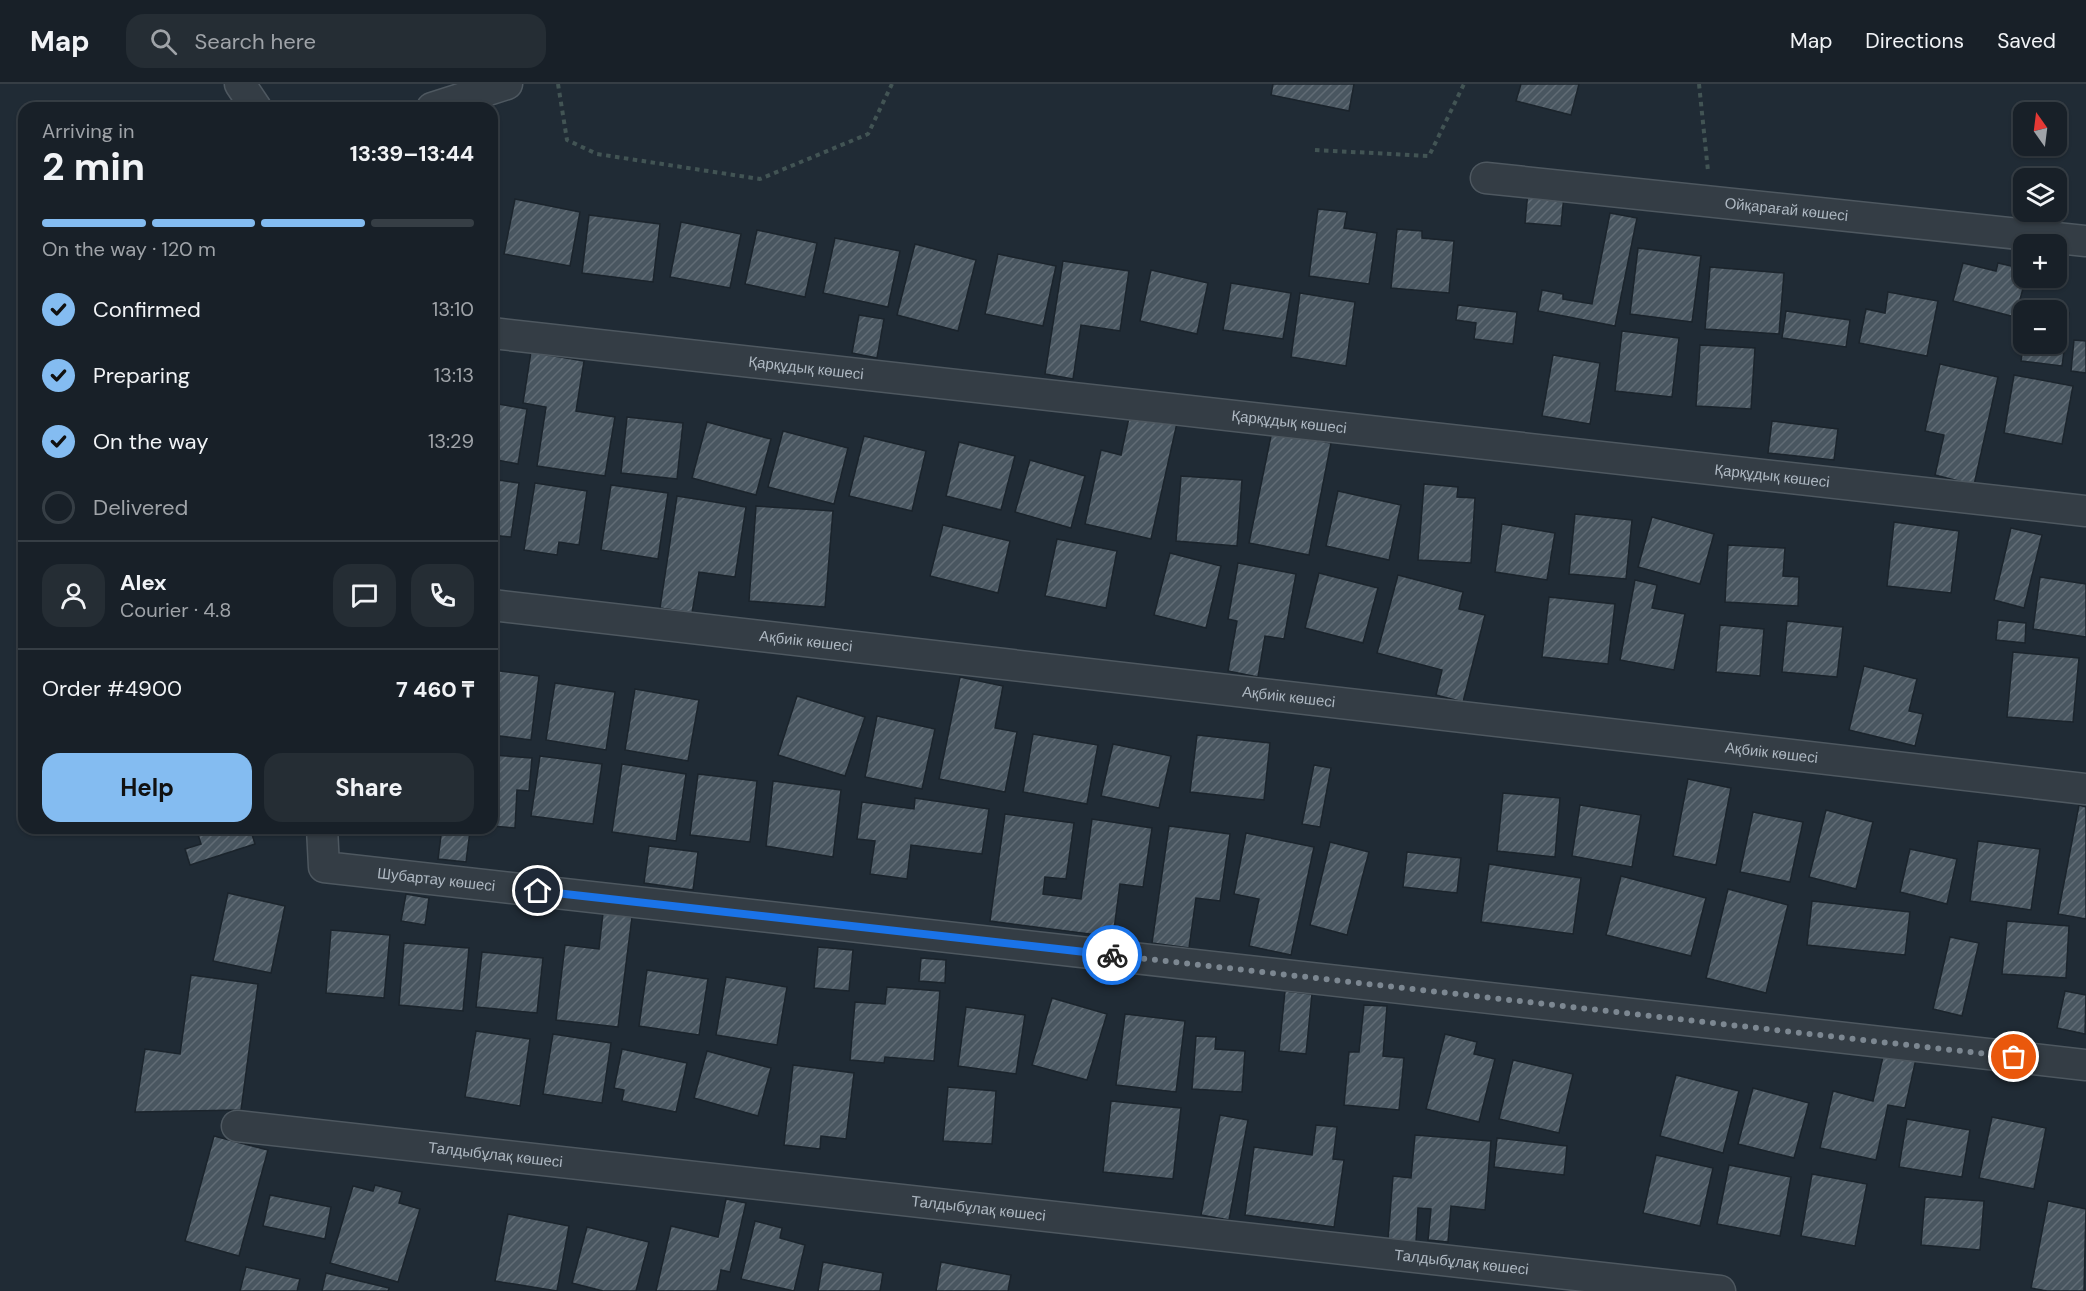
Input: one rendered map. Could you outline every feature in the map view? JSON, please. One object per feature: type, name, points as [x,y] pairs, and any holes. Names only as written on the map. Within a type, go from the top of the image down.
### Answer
[{"type":"street","points":[[240,84],[252,102]]},
{"type":"street","points":[[451,102],[507,84]]},
{"type":"street","name":"Ойқарағай көшесі","points":[[1486,178],[2086,241]]},
{"type":"street","name":"Қарқұдық көшесі","points":[[498,334],[2086,511]]},
{"type":"street","name":"Ақбиік көшесі","points":[[498,606],[2086,789]]},
{"type":"street","name":"Шубартау көшесі","points":[[321,834],[324,867],[2086,1065]]},
{"type":"street","name":"Талдыбұлақ көшесі","points":[[237,1126],[1720,1291]]},
{"type":"path","points":[[558,84],[567,140],[597,154],[760,179],[868,134],[892,84]]},
{"type":"path","points":[[1315,150],[1429,156],[1464,84]]},
{"type":"path","points":[[1699,84],[1711,202]]},
{"type":"building","points":[[1273,84],[1354,84],[1349,111],[1271,95]]},
{"type":"building","points":[[1521,84],[1579,84],[1571,115],[1516,101]]},
{"type":"building","points":[[1528,191],[1564,195],[1561,226],[1525,223]]},
{"type":"building","points":[[515,199],[580,212],[570,266],[504,254]]},
{"type":"building","points":[[1318,209],[1347,212],[1344,228],[1377,233],[1369,284],[1309,276]]},
{"type":"building","points":[[1610,213],[1637,218],[1615,326],[1538,311],[1542,290],[1563,294],[1563,299],[1592,304]]},
{"type":"building","points":[[589,215],[660,224],[653,282],[582,273]]},
{"type":"building","points":[[681,222],[741,234],[730,288],[670,277]]},
{"type":"building","points":[[1397,229],[1422,231],[1422,238],[1454,241],[1449,293],[1391,288]]},
{"type":"building","points":[[757,230],[817,243],[805,297],[745,284]]},
{"type":"building","points":[[835,238],[900,251],[888,307],[823,293]]},
{"type":"building","points":[[915,244],[976,260],[958,331],[897,315]]},
{"type":"building","points":[[1638,248],[1701,256],[1692,322],[1630,314]]},
{"type":"building","points":[[998,254],[1056,266],[1043,326],[985,314]]},
{"type":"building","points":[[1063,261],[1129,271],[1120,331],[1081,325],[1073,379],[1045,374]]},
{"type":"building","points":[[1963,263],[1996,271],[1998,263],[2013,266],[2013,288],[2023,288],[2020,300],[2013,300],[2013,316],[1953,301]]},
{"type":"building","points":[[1710,267],[1784,273],[1779,334],[1705,329]]},
{"type":"building","points":[[1151,270],[1208,283],[1197,334],[1140,321]]},
{"type":"building","points":[[1231,283],[1291,293],[1283,339],[1223,330]]},
{"type":"building","points":[[1888,292],[1938,301],[1927,356],[1859,343],[1866,309],[1885,313]]},
{"type":"building","points":[[1300,293],[1355,302],[1346,366],[1291,357]]},
{"type":"building","points":[[1458,305],[1517,312],[1513,344],[1474,339],[1476,323],[1456,320]]},
{"type":"building","points":[[1786,311],[1850,320],[1846,347],[1782,338]]},
{"type":"building","points":[[859,315],[884,319],[877,358],[852,353]]},
{"type":"building","points":[[1622,331],[1679,338],[1672,397],[1615,391]]},
{"type":"building","points":[[2074,340],[2086,341],[2086,373],[2071,371]]},
{"type":"building","points":[[1700,345],[1755,348],[1751,409],[1696,406]]},
{"type":"building","points":[[531,352],[584,361],[576,411],[615,417],[605,476],[537,466],[546,407],[523,403]]},
{"type":"building","points":[[2022,354],[2064,354],[2062,366],[2021,361]]},
{"type":"building","points":[[1553,355],[1600,363],[1590,424],[1542,416]]},
{"type":"building","points":[[1940,364],[1998,377],[1974,485],[1935,475],[1944,435],[1925,431]]},
{"type":"building","points":[[2014,375],[2073,386],[2062,444],[2004,433]]},
{"type":"building","points":[[498,404],[527,409],[518,464],[498,460]]},
{"type":"building","points":[[1130,413],[1177,423],[1151,539],[1085,524],[1101,450],[1121,455]]},
{"type":"building","points":[[627,417],[683,423],[677,479],[621,473]]},
{"type":"building","points":[[1772,421],[1838,429],[1834,460],[1768,453]]},
{"type":"building","points":[[707,422],[771,439],[756,495],[692,478]]},
{"type":"building","points":[[783,431],[848,448],[834,504],[768,487]]},
{"type":"building","points":[[1272,431],[1331,443],[1309,555],[1249,543]]},
{"type":"building","points":[[864,436],[926,451],[912,511],[849,496]]},
{"type":"building","points":[[959,442],[1015,456],[1001,510],[946,496]]},
{"type":"building","points":[[1030,460],[1085,476],[1071,528],[1015,512]]},
{"type":"building","points":[[1181,476],[1242,480],[1237,546],[1176,541]]},
{"type":"building","points":[[498,480],[519,483],[511,537],[498,536]]},
{"type":"building","points":[[535,483],[587,491],[579,545],[559,542],[557,555],[524,550]]},
{"type":"building","points":[[1424,484],[1458,487],[1457,497],[1475,498],[1471,563],[1418,560]]},
{"type":"building","points":[[611,485],[668,493],[658,559],[601,550]]},
{"type":"building","points":[[1338,491],[1401,505],[1389,560],[1326,546]]},
{"type":"building","points":[[677,496],[746,507],[735,577],[699,572],[692,613],[660,608]]},
{"type":"building","points":[[756,506],[833,511],[825,607],[749,601]]},
{"type":"building","points":[[1575,514],[1632,520],[1626,579],[1569,574]]},
{"type":"building","points":[[1652,517],[1714,534],[1700,584],[1638,567]]},
{"type":"building","points":[[1894,522],[1959,531],[1951,593],[1887,586]]},
{"type":"building","points":[[1502,524],[1555,533],[1547,580],[1495,572]]},
{"type":"building","points":[[943,525],[1010,541],[998,593],[930,576]]},
{"type":"building","points":[[2011,528],[2042,535],[2024,608],[1994,600]]},
{"type":"building","points":[[1057,539],[1117,551],[1106,608],[1045,596]]},
{"type":"building","points":[[1728,545],[1785,548],[1783,576],[1799,577],[1798,606],[1725,602]]},
{"type":"building","points":[[1170,553],[1221,566],[1206,628],[1154,615]]},
{"type":"building","points":[[1238,563],[1296,574],[1284,639],[1265,636],[1258,677],[1228,671],[1237,621],[1228,619]]},
{"type":"building","points":[[1319,573],[1378,588],[1363,643],[1305,628]]},
{"type":"building","points":[[1398,575],[1463,592],[1459,609],[1485,615],[1463,702],[1436,695],[1442,670],[1377,653]]},
{"type":"building","points":[[2040,577],[2086,584],[2086,637],[2033,629]]},
{"type":"building","points":[[1635,580],[1657,585],[1652,608],[1685,614],[1674,670],[1620,660]]},
{"type":"building","points":[[1549,597],[1615,604],[1608,664],[1542,657]]},
{"type":"building","points":[[1998,620],[2026,623],[2025,643],[1996,640]]},
{"type":"building","points":[[1787,621],[1843,627],[1837,677],[1782,672]]},
{"type":"building","points":[[1720,625],[1764,629],[1760,676],[1716,672]]},
{"type":"building","points":[[2013,652],[2079,658],[2073,722],[2007,717]]},
{"type":"building","points":[[1864,666],[1917,679],[1909,711],[1923,714],[1915,746],[1849,730]]},
{"type":"building","points":[[498,671],[539,676],[531,740],[498,736]]},
{"type":"building","points":[[960,677],[1003,686],[995,728],[1017,732],[1005,792],[939,779]]},
{"type":"building","points":[[555,683],[615,692],[606,750],[546,740]]},
{"type":"building","points":[[635,689],[699,700],[688,761],[625,750]]},
{"type":"building","points":[[797,696],[865,717],[845,776],[778,755]]},
{"type":"building","points":[[877,716],[935,729],[922,789],[865,777]]},
{"type":"building","points":[[1033,734],[1098,745],[1087,804],[1023,792]]},
{"type":"building","points":[[1197,735],[1270,743],[1264,800],[1190,792]]},
{"type":"building","points":[[1113,744],[1171,756],[1159,808],[1101,796]]},
{"type":"building","points":[[498,755],[532,758],[529,791],[517,790],[515,828],[498,827]]},
{"type":"building","points":[[540,756],[602,764],[593,824],[531,816]]},
{"type":"building","points":[[622,764],[686,774],[676,841],[612,832]]},
{"type":"building","points":[[1314,765],[1331,768],[1320,827],[1302,824]]},
{"type":"building","points":[[698,774],[757,781],[750,842],[690,835]]},
{"type":"building","points":[[1688,779],[1731,788],[1716,865],[1673,856]]},
{"type":"building","points":[[773,781],[841,790],[833,857],[766,846]]},
{"type":"building","points":[[1503,793],[1560,798],[1555,857],[1497,851]]},
{"type":"building","points":[[915,798],[989,809],[982,854],[911,845],[907,879],[870,874],[875,841],[857,839],[862,802],[914,809]]},
{"type":"building","points":[[1580,805],[1641,815],[1632,867],[1572,856]]},
{"type":"building","points":[[2079,805],[2086,807],[2086,919],[2058,914]]},
{"type":"building","points":[[1826,810],[1873,822],[1856,889],[1809,877]]},
{"type":"building","points":[[1753,812],[1803,822],[1790,882],[1740,872]]},
{"type":"building","points":[[1005,814],[1074,823],[1066,879],[1045,877],[1043,894],[1081,899],[1092,819],[1152,828],[1143,887],[1120,884],[1113,937],[990,921]]},
{"type":"building","points":[[1169,826],[1230,834],[1220,901],[1196,898],[1189,948],[1152,943]]},
{"type":"building","points":[[1246,833],[1314,847],[1291,955],[1249,946],[1259,899],[1234,894]]},
{"type":"building","points":[[198,834],[252,834],[255,844],[190,865],[185,849],[201,844]]},
{"type":"building","points":[[441,834],[470,834],[466,862],[438,859]]},
{"type":"building","points":[[1978,841],[2040,849],[2031,910],[1970,901]]},
{"type":"building","points":[[1330,842],[1369,852],[1347,935],[1310,925]]},
{"type":"building","points":[[649,846],[698,852],[693,890],[644,883]]},
{"type":"building","points":[[1910,849],[1957,859],[1947,904],[1900,892]]},
{"type":"building","points":[[1407,852],[1461,858],[1457,893],[1403,887]]},
{"type":"building","points":[[1489,864],[1581,878],[1573,934],[1481,922]]},
{"type":"building","points":[[1621,876],[1706,898],[1691,956],[1606,935]]},
{"type":"building","points":[[1728,889],[1788,905],[1766,993],[1706,978]]},
{"type":"building","points":[[228,893],[285,906],[271,973],[213,961]]},
{"type":"building","points":[[406,894],[429,898],[425,925],[401,921]]},
{"type":"building","points":[[1812,901],[1910,912],[1905,955],[1807,945]]},
{"type":"building","points":[[603,913],[632,917],[618,1027],[556,1020],[565,945],[599,949]]},
{"type":"building","points":[[2007,921],[2069,926],[2066,978],[2002,974]]},
{"type":"building","points":[[331,930],[390,935],[384,998],[326,993]]},
{"type":"building","points":[[1950,937],[1979,943],[1962,1016],[1933,1009]]},
{"type":"building","points":[[404,943],[469,948],[463,1011],[399,1005]]},
{"type":"building","points":[[818,947],[853,950],[849,991],[814,988]]},
{"type":"building","points":[[482,952],[543,958],[537,1013],[476,1007]]},
{"type":"building","points":[[921,958],[946,960],[945,983],[919,981]]},
{"type":"building","points":[[647,970],[708,979],[699,1035],[639,1026]]},
{"type":"building","points":[[191,975],[258,984],[241,1110],[135,1112],[145,1049],[180,1054]]},
{"type":"building","points":[[726,977],[787,987],[777,1045],[716,1035]]},
{"type":"building","points":[[887,987],[940,991],[934,1061],[885,1057],[884,1063],[850,1060],[855,1002],[885,1004]]},
{"type":"building","points":[[1285,991],[1312,994],[1306,1054],[1279,1051]]},
{"type":"building","points":[[2065,991],[2086,995],[2085,1034],[2057,1028]]},
{"type":"building","points":[[1052,998],[1107,1014],[1087,1080],[1032,1065]]},
{"type":"building","points":[[1364,1005],[1387,1006],[1383,1056],[1404,1058],[1399,1110],[1344,1105],[1349,1052],[1359,1052]]},
{"type":"building","points":[[966,1007],[1025,1015],[1016,1074],[958,1066]]},
{"type":"building","points":[[1125,1014],[1185,1021],[1176,1092],[1116,1085]]},
{"type":"building","points":[[476,1031],[530,1039],[520,1106],[465,1097]]},
{"type":"building","points":[[553,1034],[611,1043],[602,1103],[543,1094]]},
{"type":"building","points":[[1445,1034],[1477,1042],[1474,1054],[1495,1059],[1479,1122],[1426,1109]]},
{"type":"building","points":[[1196,1036],[1216,1037],[1215,1049],[1245,1051],[1242,1092],[1192,1089]]},
{"type":"building","points":[[622,1049],[687,1063],[676,1112],[622,1101],[624,1090],[614,1088]]},
{"type":"building","points":[[707,1051],[771,1068],[758,1116],[694,1098]]},
{"type":"building","points":[[1884,1052],[1916,1059],[1905,1108],[1888,1105],[1876,1160],[1820,1148],[1833,1091],[1873,1101]]},
{"type":"building","points":[[1513,1060],[1573,1074],[1559,1133],[1499,1119]]},
{"type":"building","points":[[793,1065],[854,1073],[846,1139],[821,1136],[820,1149],[784,1145]]},
{"type":"building","points":[[1676,1075],[1739,1091],[1723,1153],[1660,1136]]},
{"type":"building","points":[[948,1087],[996,1091],[992,1144],[943,1141]]},
{"type":"building","points":[[1753,1088],[1809,1103],[1794,1158],[1738,1144]]},
{"type":"building","points":[[1111,1101],[1181,1108],[1173,1179],[1103,1172]]},
{"type":"building","points":[[1220,1115],[1248,1120],[1229,1220],[1201,1215]]},
{"type":"building","points":[[1992,1117],[2046,1128],[2034,1189],[1979,1178]]},
{"type":"building","points":[[1907,1119],[1970,1130],[1962,1177],[1899,1167]]},
{"type":"building","points":[[1316,1125],[1337,1127],[1333,1159],[1344,1160],[1334,1227],[1245,1215],[1254,1147],[1312,1155]]},
{"type":"building","points":[[1415,1135],[1491,1141],[1485,1210],[1451,1206],[1448,1242],[1428,1240],[1431,1209],[1418,1208],[1416,1242],[1388,1239],[1393,1176],[1411,1178]]},
{"type":"building","points":[[214,1136],[268,1150],[239,1256],[185,1241]]},
{"type":"building","points":[[1497,1138],[1567,1146],[1564,1175],[1494,1167]]},
{"type":"building","points":[[1656,1155],[1713,1168],[1700,1226],[1643,1213]]},
{"type":"building","points":[[1729,1165],[1791,1177],[1780,1236],[1717,1224]]},
{"type":"building","points":[[1812,1174],[1867,1184],[1855,1246],[1801,1236]]},
{"type":"building","points":[[375,1185],[402,1192],[399,1203],[420,1209],[398,1282],[330,1263],[353,1186],[373,1191]]},
{"type":"building","points":[[270,1195],[331,1207],[325,1239],[263,1226]]},
{"type":"building","points":[[1925,1197],[1984,1201],[1980,1250],[1921,1245]]},
{"type":"building","points":[[726,1199],[746,1203],[730,1272],[721,1270],[717,1291],[656,1291],[671,1226],[718,1237]]},
{"type":"building","points":[[2048,1201],[2086,1209],[2084,1291],[2047,1291],[2031,1288]]},
{"type":"building","points":[[508,1214],[569,1226],[557,1291],[495,1281]]},
{"type":"building","points":[[755,1221],[782,1228],[780,1238],[805,1245],[794,1291],[741,1279]]},
{"type":"building","points":[[587,1227],[649,1242],[636,1291],[603,1291],[572,1283]]},
{"type":"building","points":[[823,1262],[883,1273],[880,1291],[818,1291]]},
{"type":"building","points":[[941,1262],[1011,1275],[1008,1291],[936,1291]]},
{"type":"building","points":[[246,1267],[300,1279],[297,1291],[240,1291]]},
{"type":"building","points":[[326,1273],[389,1288],[388,1291],[322,1291]]},
{"type":"way so far","points":[[1112,955],[2014,1057]]},
{"type":"route","points":[[538,891],[1112,955]]}]
